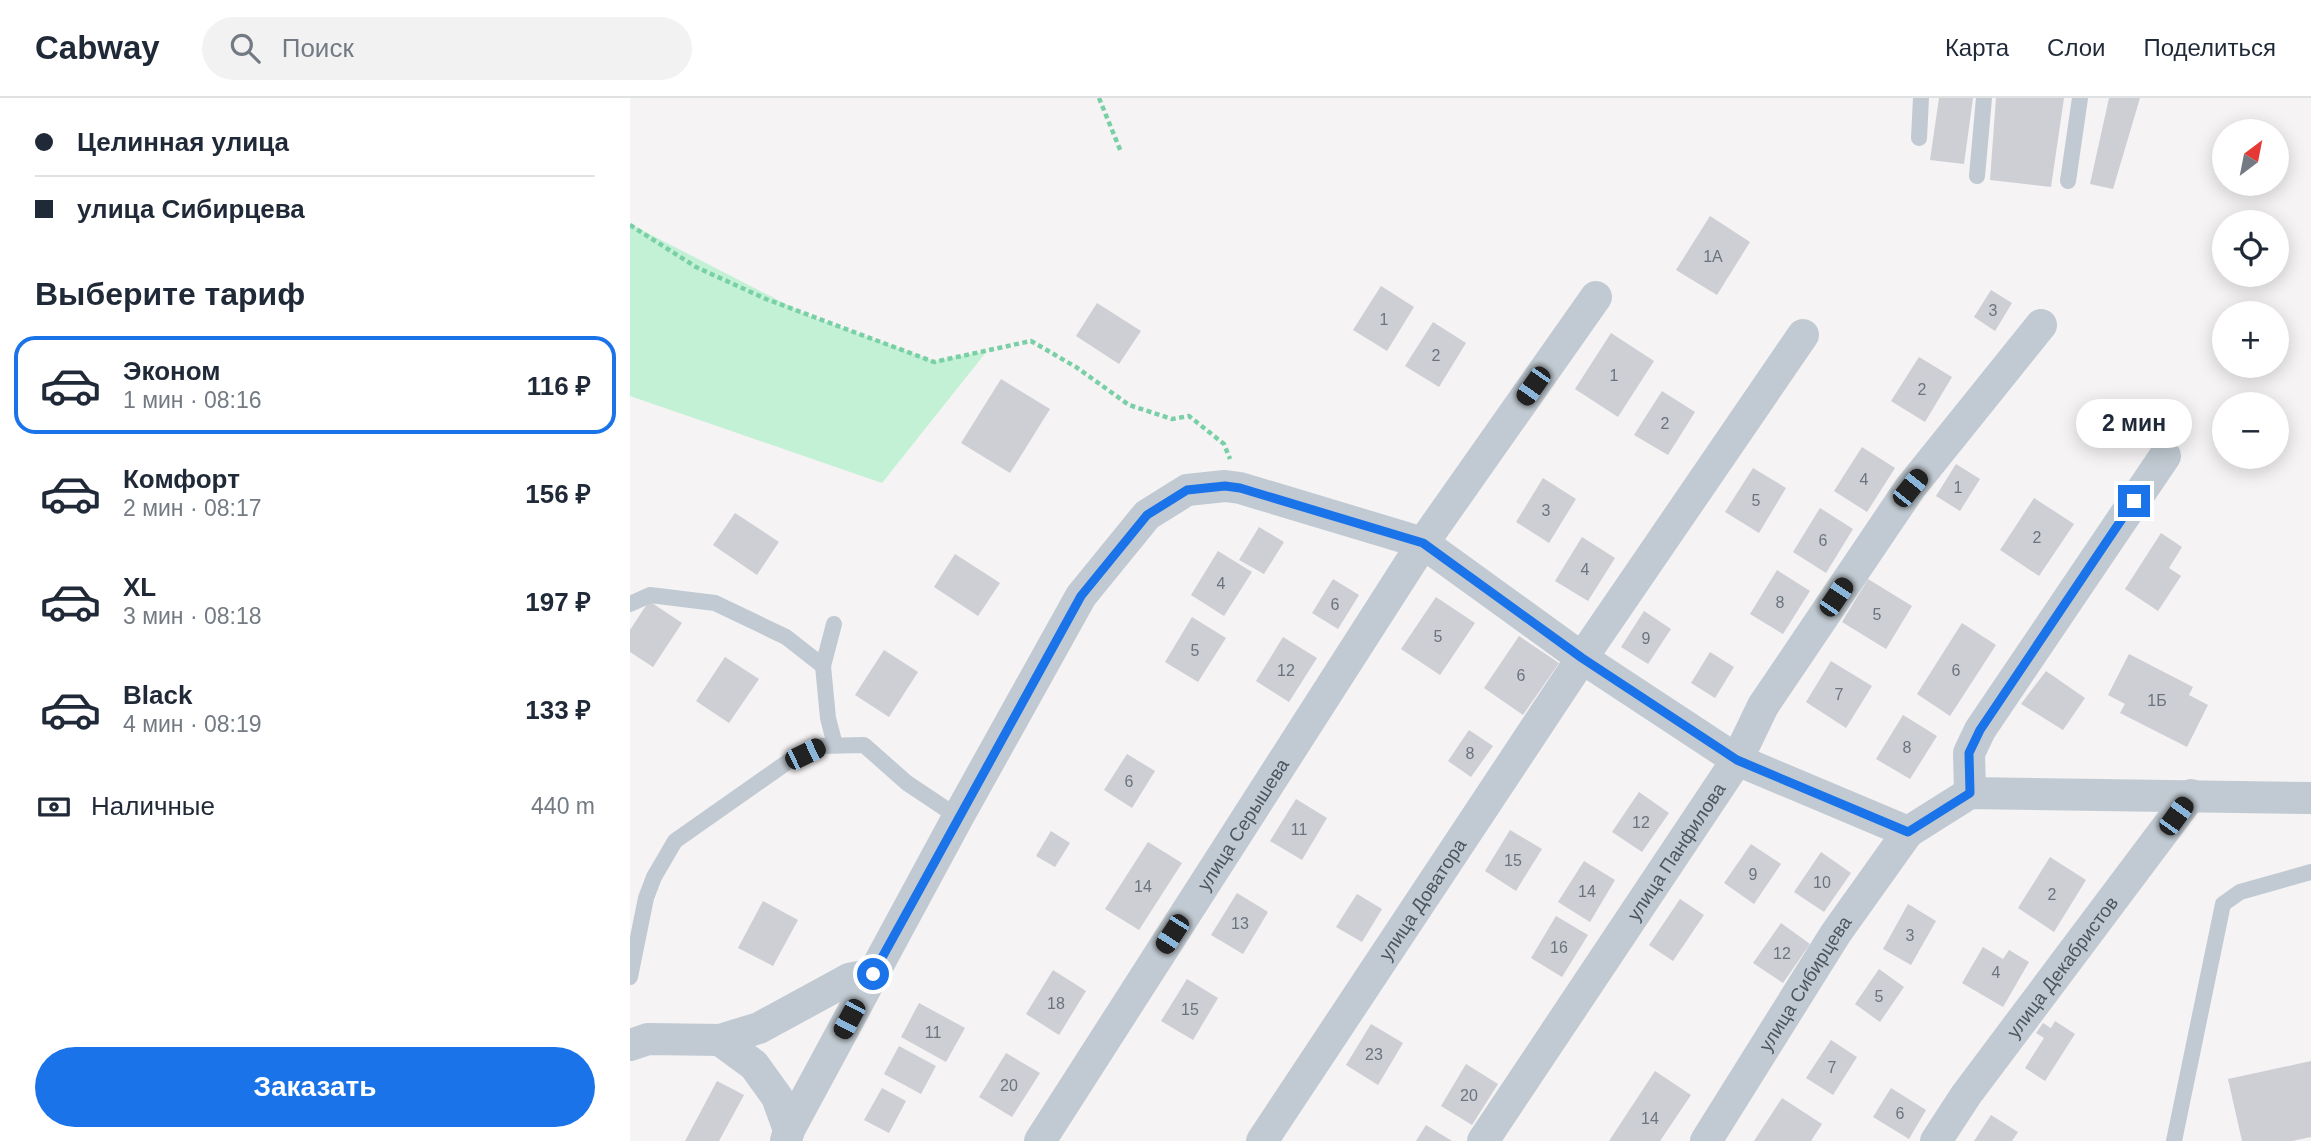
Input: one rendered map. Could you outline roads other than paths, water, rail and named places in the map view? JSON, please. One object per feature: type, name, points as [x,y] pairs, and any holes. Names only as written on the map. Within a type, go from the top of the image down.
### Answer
[{"type":"street","name":"улица Серышева","points":[[1040,1141],[1423,543],[1596,297]]},
{"type":"street","name":"улица Панфилова","points":[[1483,1141],[1737,760],[1763,706],[1910,488],[2042,325]]},
{"type":"street","name":"улица Доватора","points":[[1262,1141],[1582,658],[1803,335]]},
{"type":"street","points":[[1970,793],[1969,753],[1980,730],[2165,456]]},
{"type":"street","points":[[788,1135],[958,817],[1081,596],[1147,515],[1187,490],[1225,486],[1240,488],[1423,543],[1582,658],[1737,760],[1908,832],[1970,793],[2311,798]]},
{"type":"street","name":"улица Декабристов","points":[[1936,1141],[1966,1095],[2191,795]]},
{"type":"street","name":"улица Сибирцева","points":[[1706,1141],[1836,933],[1908,832]]},
{"type":"street","points":[[630,1045],[648,1039],[720,1040],[759,1028],[849,979],[873,974]]},
{"type":"street","points":[[720,1040],[754,1065],[777,1097],[788,1135]]},
{"type":"lane","points":[[1919,138],[1921,98]]},
{"type":"lane","points":[[1977,176],[1984,98]]},
{"type":"lane","points":[[2068,181],[2080,98]]},
{"type":"lane","points":[[630,604],[650,594],[715,603],[786,637],[823,666]]},
{"type":"lane","points":[[834,624],[823,666],[828,718],[835,746]]},
{"type":"lane","points":[[630,977],[646,898],[654,877],[675,841],[789,761],[821,746],[864,745],[907,783],[958,817]]},
{"type":"lane","points":[[2174,1141],[2223,904],[2240,892],[2311,872]]}]
